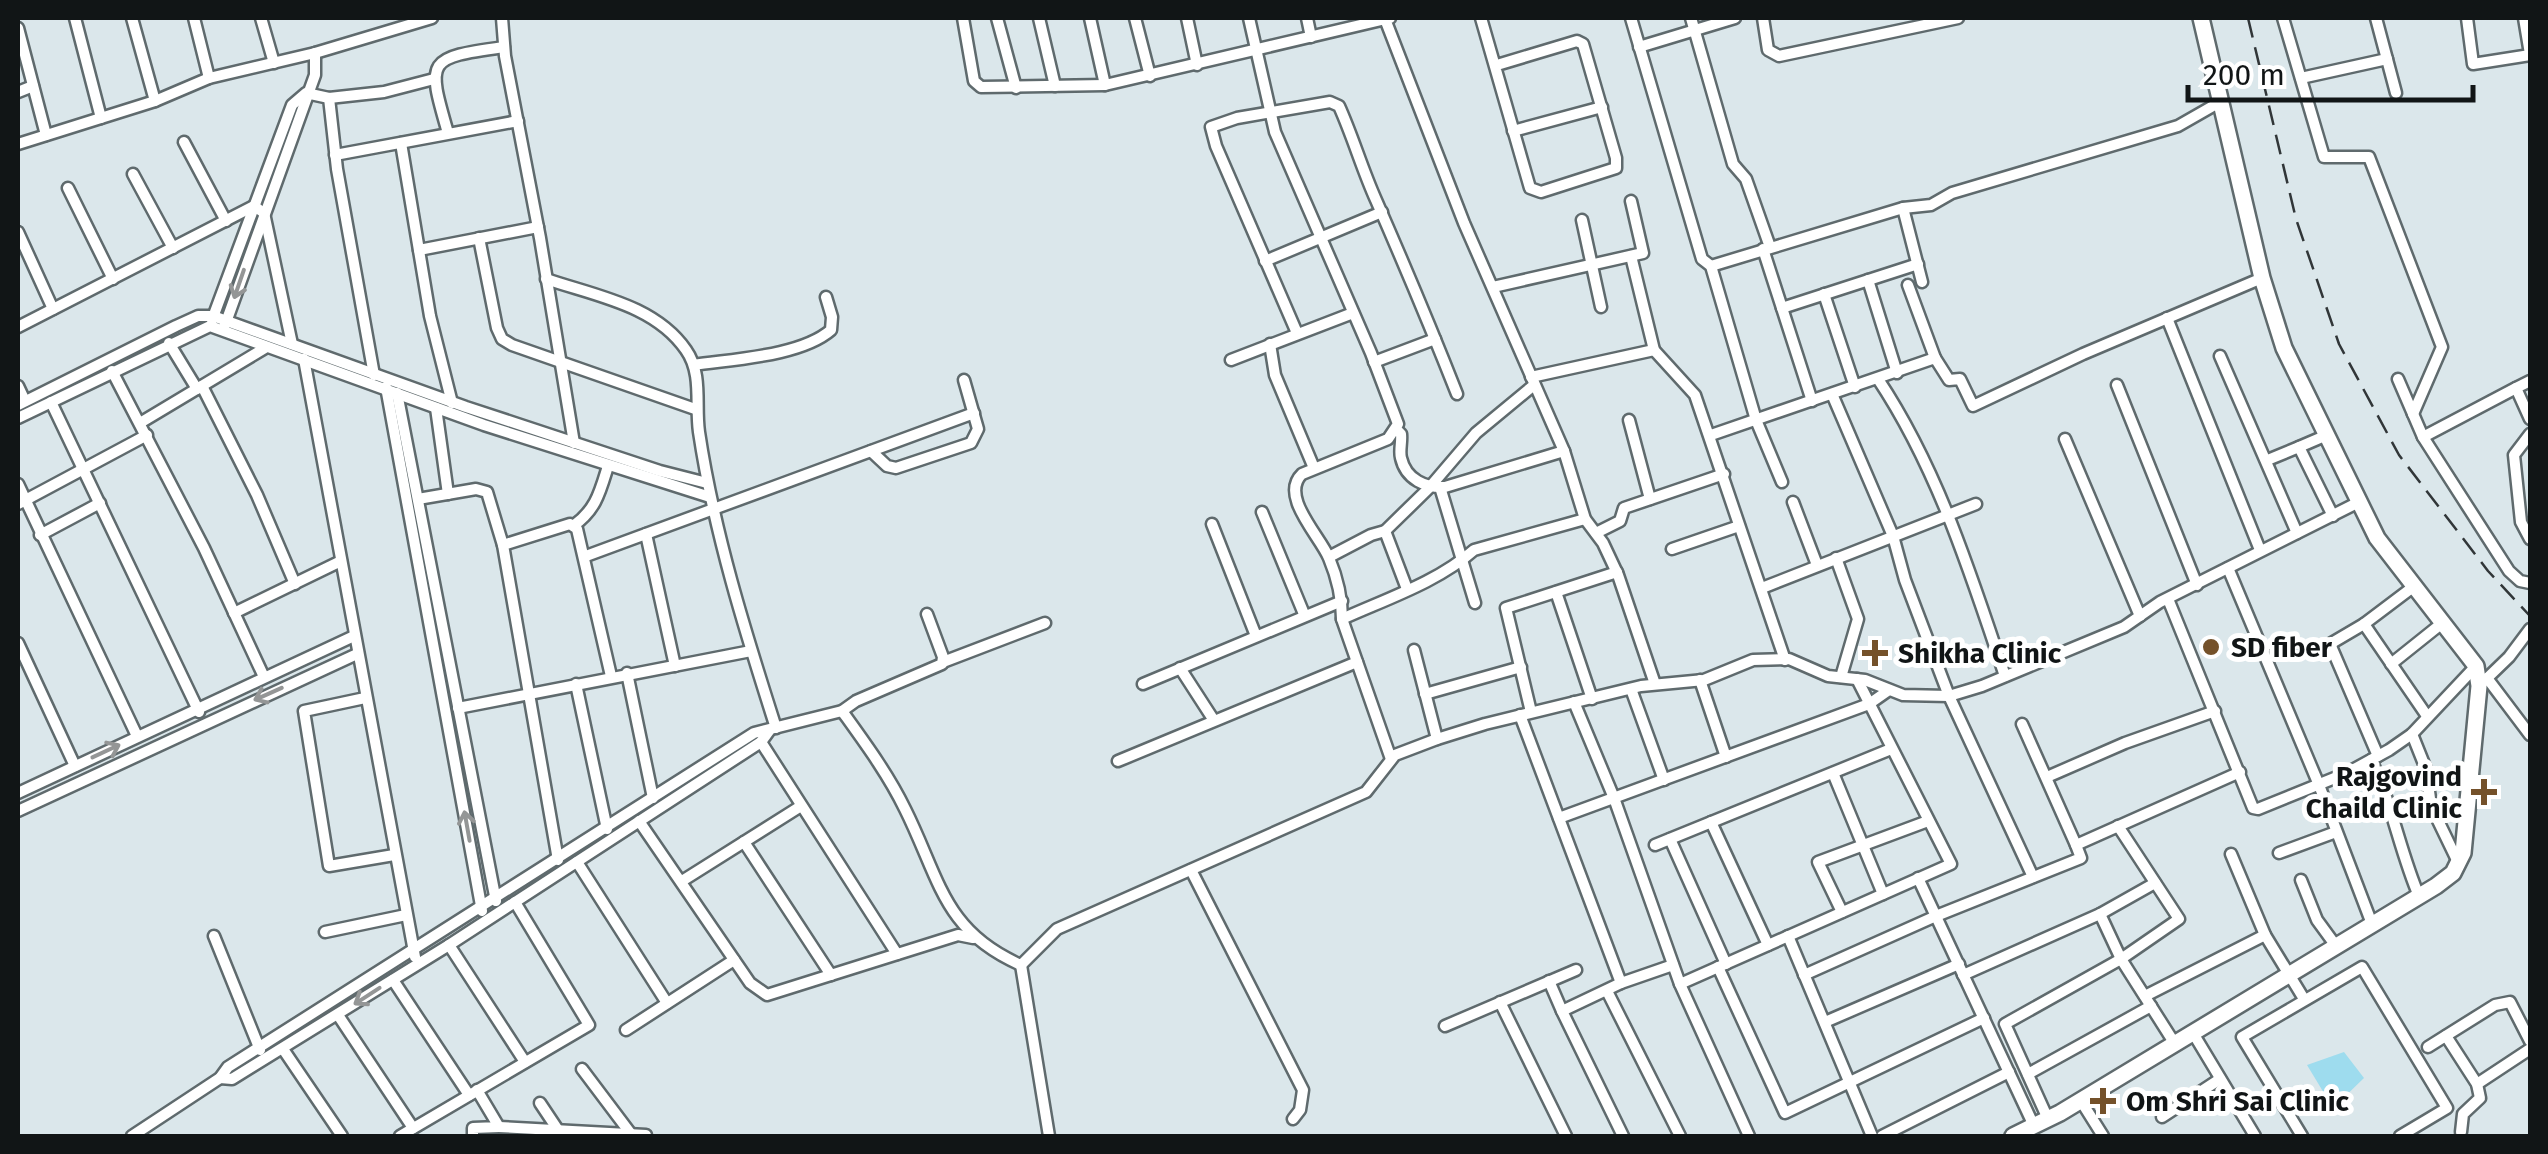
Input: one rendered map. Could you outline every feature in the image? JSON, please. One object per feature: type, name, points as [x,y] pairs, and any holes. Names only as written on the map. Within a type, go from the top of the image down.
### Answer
[{"type":"street","points":[[75,18],[101,118]]},
{"type":"street","points":[[132,18],[155,102]]},
{"type":"street","points":[[194,18],[209,78]]},
{"type":"street","points":[[260,18],[274,63]]},
{"type":"street","points":[[18,144],[155,102],[209,78],[315,53],[412,20],[432,18]]},
{"type":"street","points":[[502,18],[574,443]]},
{"type":"street","points":[[963,18],[976,84],[981,88],[1105,85],[1388,18],[1436,152],[1564,451],[1585,519],[1616,572],[1655,684]]},
{"type":"street","points":[[997,18],[1016,88]]},
{"type":"street","points":[[1039,18],[1055,86]]},
{"type":"street","points":[[1090,18],[1105,85]]},
{"type":"street","points":[[1135,18],[1150,76]]},
{"type":"street","points":[[1187,18],[1197,64]]},
{"type":"street","points":[[1249,18],[1270,112],[1398,424],[1388,438],[1314,468],[1296,480],[1294,488],[1299,505],[1328,556],[1342,601],[1342,619],[1392,759]]},
{"type":"street","points":[[1307,18],[1311,37]]},
{"type":"street","points":[[1480,18],[1528,184],[1534,192],[1616,168],[1602,108],[1580,42],[1496,65]]},
{"type":"street","points":[[1631,18],[1702,259],[1711,266],[1756,420],[1782,482]]},
{"type":"street","points":[[1639,47],[1693,23],[1736,18]]},
{"type":"street","points":[[1763,18],[1768,50],[1779,56],[1934,20],[1958,18]]},
{"type":"street","points":[[2201,18],[2262,278],[2284,348],[2377,538],[2480,677],[2530,734]]},
{"type":"street","points":[[2283,18],[2324,157],[2368,157],[2442,347],[2413,414]]},
{"type":"street","points":[[2376,18],[2396,93]]},
{"type":"street","points":[[2467,18],[2473,64],[2530,54],[2524,18]]},
{"type":"street","points":[[1693,23],[1733,164],[1746,179],[1812,401]]},
{"type":"street","points":[[19,35],[46,135]]},
{"type":"street","points":[[448,133],[434,79],[435,68],[440,61],[458,53],[504,47]]},
{"type":"street","points":[[225,327],[316,75],[315,53]]},
{"type":"street","points":[[2301,78],[2387,59]]},
{"type":"street","points":[[18,418],[212,321],[292,104],[306,94],[329,98],[384,92],[434,79]]},
{"type":"street","points":[[18,92],[33,86]]},
{"type":"street","points":[[329,98],[335,155],[418,499],[499,913]]},
{"type":"street","points":[[1297,333],[1211,134],[1212,127],[1221,122],[1330,102],[1339,106],[1457,394]]},
{"type":"street","points":[[1711,266],[1903,208],[1931,205],[1952,193],[2178,126],[2220,102]]},
{"type":"street","points":[[1512,131],[1602,108]]},
{"type":"street","points":[[335,155],[518,121]]},
{"type":"street","points":[[184,142],[226,221]]},
{"type":"street","points":[[400,143],[430,316],[452,403]]},
{"type":"street","points":[[133,174],[173,248]]},
{"type":"street","points":[[68,188],[113,279]]},
{"type":"street","points":[[1493,287],[1642,253],[1631,200]]},
{"type":"street","points":[[254,206],[264,213],[304,362],[416,966]]},
{"type":"street","points":[[18,327],[254,206]]},
{"type":"street","points":[[1903,208],[1922,282]]},
{"type":"street","points":[[1265,261],[1382,212]]},
{"type":"street","points":[[1582,220],[1601,306]]},
{"type":"street","points":[[419,250],[538,227]]},
{"type":"street","points":[[18,232],[53,309]]},
{"type":"street","points":[[480,238],[502,339],[512,346],[696,410]]},
{"type":"street","points":[[1631,256],[1654,350],[1695,395],[1785,660]]},
{"type":"street","points":[[1782,308],[1918,264]]},
{"type":"street","points":[[1908,285],[1935,358],[1950,380],[1960,379],[1973,406],[2262,278]]},
{"type":"street","points":[[546,279],[645,312],[674,335],[694,365],[707,483],[772,729]]},
{"type":"street","points":[[1868,280],[1896,372]]},
{"type":"street","points":[[1824,294],[1855,386]]},
{"type":"street","points":[[694,365],[758,355],[822,338],[831,330],[826,297]]},
{"type":"street","points":[[1232,360],[1353,312]]},
{"type":"street","points":[[18,386],[21,403],[198,316],[304,362],[452,403],[707,483]]},
{"type":"street","points":[[2167,318],[2260,550]]},
{"type":"street","points":[[225,327],[297,346],[436,408],[710,496]]},
{"type":"street","points":[[1374,362],[1435,339]]},
{"type":"street","points":[[169,343],[200,387],[250,480],[295,584]]},
{"type":"street","points":[[1270,344],[1275,375],[1314,468]]},
{"type":"street","points":[[140,423],[265,348]]},
{"type":"street","points":[[1328,556],[1370,535],[1386,532],[1435,488],[1476,433],[1532,381],[1654,350]]},
{"type":"street","points":[[2220,356],[2296,533]]},
{"type":"street","points":[[1710,436],[1935,358]]},
{"type":"street","points":[[112,372],[264,677]]},
{"type":"street","points":[[1878,379],[1912,434],[1981,601],[2005,676]]},
{"type":"street","points":[[871,451],[887,466],[896,468],[963,446],[977,435],[964,380]]},
{"type":"street","points":[[2398,380],[2424,437],[2508,571],[2530,583]]},
{"type":"street","points":[[2424,437],[2530,382]]},
{"type":"street","points":[[388,384],[485,922]]},
{"type":"street","points":[[2117,384],[2197,586]]},
{"type":"street","points":[[2516,388],[2530,418]]},
{"type":"street","points":[[1832,394],[1893,536],[1905,580],[1949,696],[2033,877]]},
{"type":"street","points":[[51,402],[204,723]]},
{"type":"street","points":[[436,408],[448,494]]},
{"type":"street","points":[[586,556],[974,413]]},
{"type":"street","points":[[1629,420],[1650,499]]},
{"type":"street","points":[[1396,428],[1401,434],[1404,466],[1412,477],[1435,488],[1564,451]]},
{"type":"street","points":[[2530,434],[2514,454],[2522,522],[2530,539]]},
{"type":"street","points":[[21,502],[147,436]]},
{"type":"street","points":[[2270,459],[2327,436]]},
{"type":"street","points":[[2066,439],[2140,616]]},
{"type":"street","points":[[2299,447],[2332,516]]},
{"type":"street","points":[[572,526],[597,503],[608,466]]},
{"type":"street","points":[[1596,533],[1620,521],[1624,508],[1724,474]]},
{"type":"street","points":[[18,484],[21,502],[137,736]]},
{"type":"street","points":[[1435,488],[1475,603]]},
{"type":"street","points":[[418,499],[476,489],[487,492],[502,545],[558,860]]},
{"type":"street","points":[[1793,502],[1817,566]]},
{"type":"street","points":[[1021,966],[1057,929],[1366,792],[1392,759],[1438,739],[1630,688],[1700,680],[1752,660],[1785,660],[1903,695],[1949,696],[2124,627],[2260,550],[2359,502]]},
{"type":"street","points":[[40,535],[100,503]]},
{"type":"street","points":[[1762,588],[1976,504]]},
{"type":"street","points":[[1262,512],[1304,614]]},
{"type":"street","points":[[1342,619],[1407,589],[1474,550],[1585,519]]},
{"type":"street","points":[[502,545],[570,524],[577,529],[612,676]]},
{"type":"street","points":[[1212,524],[1256,636]]},
{"type":"street","points":[[1672,549],[1739,526]]},
{"type":"street","points":[[1386,532],[1407,589]]},
{"type":"street","points":[[646,534],[675,666]]},
{"type":"street","points":[[1836,558],[1858,619],[1841,677]]},
{"type":"street","points":[[234,613],[341,562]]},
{"type":"street","points":[[2228,568],[2319,784],[2372,924]]},
{"type":"street","points":[[1616,572],[1506,608],[1521,667],[1526,714],[1559,818],[1621,983]]},
{"type":"street","points":[[2413,587],[2330,644],[2375,758],[2391,820],[2419,896]]},
{"type":"street","points":[[1556,592],[1592,699]]},
{"type":"street","points":[[2168,599],[2250,803],[2258,809],[2375,758],[2412,734],[2530,629]]},
{"type":"street","points":[[1143,684],[1342,601]]},
{"type":"street","points":[[927,614],[944,662]]},
{"type":"street","points":[[132,1136],[220,1078],[228,1067],[754,732],[842,711],[856,700],[1045,623]]},
{"type":"street","points":[[2364,624],[2428,716]]},
{"type":"street","points":[[2391,664],[2442,624]]},
{"type":"street","points":[[18,793],[354,636]]},
{"type":"street","points":[[18,643],[74,766]]},
{"type":"street","points":[[1414,650],[1438,739]]},
{"type":"street","points":[[458,708],[751,651]]},
{"type":"street","points":[[18,811],[357,654]]},
{"type":"street","points":[[1118,761],[1357,662]]},
{"type":"street","points":[[1425,694],[1521,667]]},
{"type":"street","points":[[1180,668],[1214,719]]},
{"type":"street","points":[[627,673],[653,798]]},
{"type":"street","points":[[2013,1136],[2175,1044],[2453,873],[2464,836],[2480,677]]},
{"type":"street","points":[[1680,984],[1950,864],[1857,679]]},
{"type":"street","points":[[1700,680],[1726,756]]},
{"type":"street","points":[[576,684],[607,829]]},
{"type":"street","points":[[1630,688],[1664,780]]},
{"type":"street","points":[[1559,818],[1868,704],[1889,690]]},
{"type":"street","points":[[365,698],[304,711],[329,866],[394,854]]},
{"type":"street","points":[[1574,702],[1614,798],[1680,984],[1749,1136]]},
{"type":"street","points":[[842,711],[874,754],[903,804],[955,917],[972,938],[1021,966]]},
{"type":"street","points":[[2047,777],[2214,711]]},
{"type":"street","points":[[1804,974],[2081,858],[2022,724]]},
{"type":"street","points":[[220,1078],[232,1080],[416,966],[761,742],[772,729]]},
{"type":"street","points":[[2412,734],[2426,770],[2425,785],[2431,806],[2458,862]]},
{"type":"street","points":[[761,742],[897,954]]},
{"type":"street","points":[[1655,845],[1892,748]]},
{"type":"street","points":[[1833,772],[1883,894]]},
{"type":"street","points":[[2076,845],[2240,772]]},
{"type":"street","points":[[682,881],[802,806]]},
{"type":"street","points":[[640,820],[750,984],[767,995],[958,936],[972,938]]},
{"type":"street","points":[[1842,912],[1818,862],[1928,821]]},
{"type":"street","points":[[1711,822],[1768,945]]},
{"type":"street","points":[[2041,1122],[2028,1074],[2005,1024],[2121,959],[2178,919],[2118,826]]},
{"type":"street","points":[[2279,853],[2336,832]]},
{"type":"street","points":[[1670,839],[1785,1112],[1984,1018]]},
{"type":"street","points":[[744,842],[831,975]]},
{"type":"street","points":[[2231,854],[2265,935],[2304,999]]},
{"type":"street","points":[[576,862],[667,1003]]},
{"type":"street","points":[[1191,870],[1303,1090],[1300,1110],[1293,1119]]},
{"type":"street","points":[[1918,878],[2009,1072],[2041,1122]]},
{"type":"street","points":[[2301,880],[2318,920],[2336,946]]},
{"type":"street","points":[[1825,1022],[2100,914],[2155,883]]},
{"type":"street","points":[[400,1136],[589,1024],[514,902]]},
{"type":"street","points":[[2100,914],[2121,959],[2175,1044]]},
{"type":"street","points":[[325,932],[406,915]]},
{"type":"street","points":[[2028,1074],[2265,935]]},
{"type":"street","points":[[214,936],[264,1060]]},
{"type":"street","points":[[1788,936],[1872,1136]]},
{"type":"street","points":[[449,945],[525,1062]]},
{"type":"street","points":[[626,1030],[734,960]]},
{"type":"street","points":[[1562,1011],[1621,983],[1673,965]]},
{"type":"street","points":[[1021,966],[1048,1136]]},
{"type":"street","points":[[2302,1136],[2242,1038],[2362,967],[2447,1108],[2400,1136]]},
{"type":"street","points":[[1445,1026],[1576,970]]},
{"type":"street","points":[[393,980],[499,1127]]},
{"type":"street","points":[[1549,981],[1623,1136]]},
{"type":"street","points":[[1607,991],[1680,1136]]},
{"type":"street","points":[[1500,1002],[1566,1136]]},
{"type":"street","points":[[2428,1047],[2495,1006],[2510,1002],[2530,1041]]},
{"type":"street","points":[[338,1015],[413,1128]]},
{"type":"street","points":[[2193,1033],[2253,1136]]},
{"type":"street","points":[[2446,1036],[2476,1084],[2480,1098],[2463,1114],[2459,1135]]},
{"type":"street","points":[[282,1049],[342,1136]]},
{"type":"street","points":[[2476,1084],[2530,1049]]},
{"type":"street","points":[[582,1069],[631,1134]]},
{"type":"street","points":[[1882,1136],[2009,1072]]},
{"type":"street","points":[[2162,1118],[2220,1079]]},
{"type":"street","points":[[2081,1100],[2104,1136]]},
{"type":"street","points":[[540,1103],[558,1130]]},
{"type":"street","points":[[473,1136],[473,1128],[499,1127],[646,1135]]},
{"type":"shaded area","points":[[2344,1052],[2364,1078],[2333,1108],[2307,1065]]},
{"type":"railway","points":[[2248,18],[2296,219],[2339,344],[2399,455],[2488,571],[2530,616]]},
{"type":"place","name":"SD fiber","points":[[2211,647]]},
{"type":"place","name":"Shikha Clinic","points":[[1875,653]]},
{"type":"place","name":"Rajgovind Chaild Clinic","points":[[2484,792]]},
{"type":"place","name":"Om Shri Sai Clinic","points":[[2103,1101]]}]
